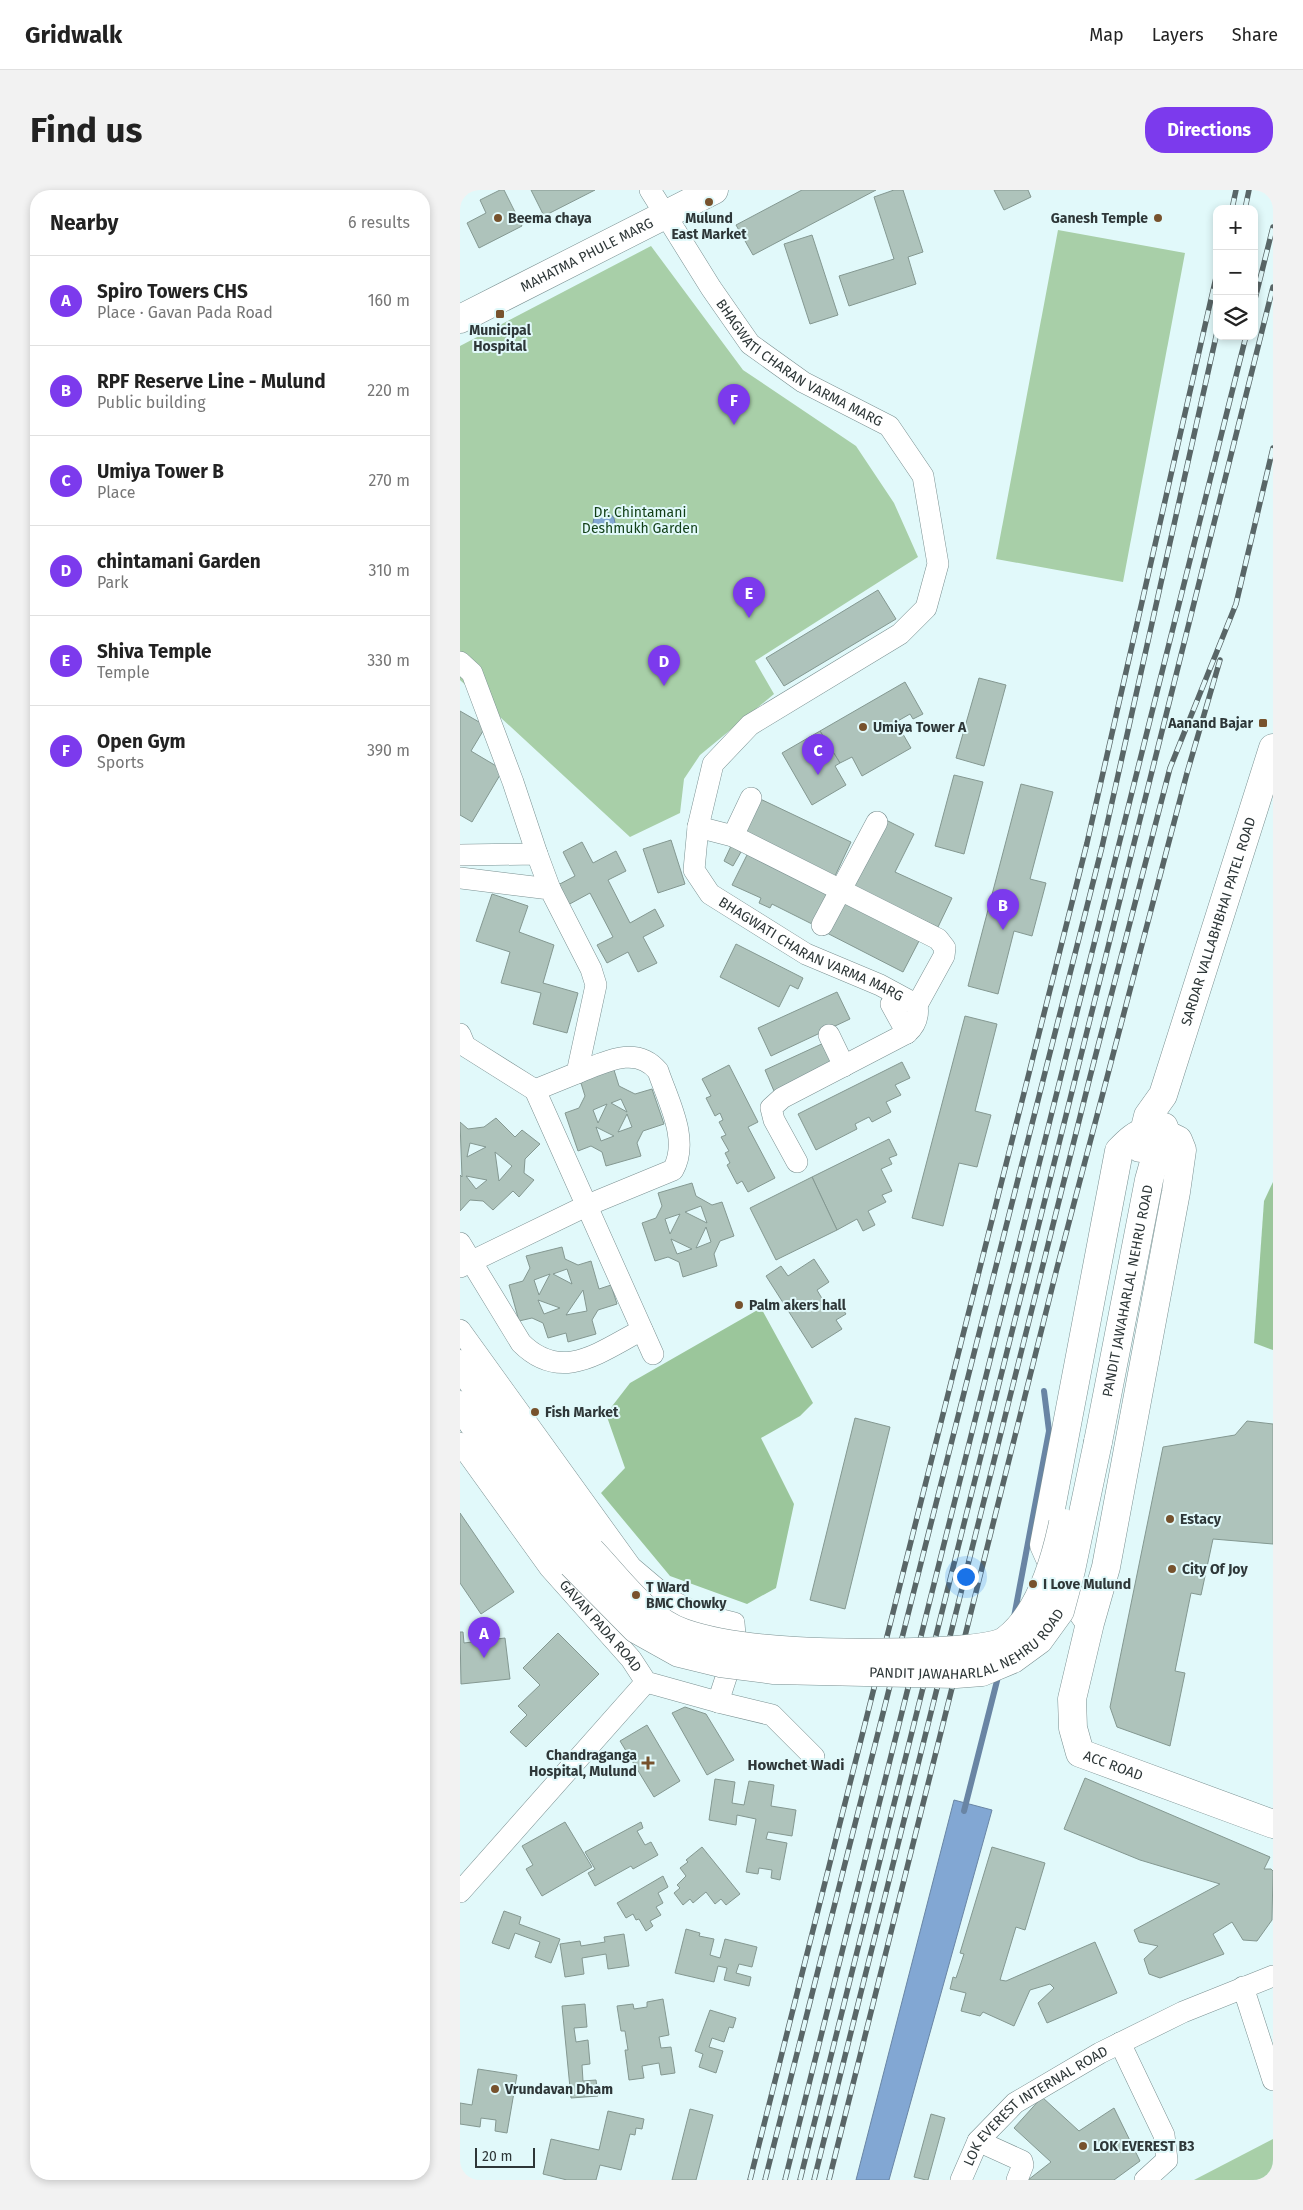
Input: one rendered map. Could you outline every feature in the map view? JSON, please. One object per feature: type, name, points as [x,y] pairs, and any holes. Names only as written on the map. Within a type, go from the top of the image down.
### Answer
[{"type":"main road","name":"MAHATMA PHULE MARG","points":[[460,319],[714,190]]},
{"type":"main road","name":"SARDAR VALLABHBHAI PATEL ROAD","points":[[1153,1132],[1148,1116],[1163,1096],[1273,748]]},
{"type":"main road","name":"PANDIT JAWAHARLAL NEHRU ROAD","points":[[464,1383],[581,1558],[636,1629],[680,1653],[720,1663],[774,1670],[956,1674],[982,1672],[1013,1660],[1039,1640],[1060,1611],[1071,1570],[1133,1176],[1153,1132]]},
{"type":"main road","name":"PANDIT JAWAHARLAL NEHRU ROAD","points":[[1090,1442],[1149,1180],[1153,1132]]},
{"type":"main road","points":[[1153,1132],[1178,1140],[1182,1150],[1176,1192],[1106,1566],[1090,1623],[1060,1579],[1044,1544],[1120,1151],[1134,1136],[1153,1132]]},
{"type":"main road","name":"ACC ROAD","points":[[1090,1623],[1072,1699],[1073,1728],[1080,1753],[1273,1824]]},
{"type":"street","name":"BHAGWATI CHARAN VARMA MARG","points":[[650,190],[711,288],[750,344],[803,382],[889,426],[923,476],[938,564],[926,608],[900,634],[750,725],[712,764],[698,827],[694,870],[710,894],[806,954],[880,986],[917,1005],[916,1025],[900,1020],[837,1052],[771,1108],[774,1120],[797,1162]]},
{"type":"street","points":[[460,662],[472,673],[513,782],[536,854],[550,889],[592,969],[596,985],[577,1073]]},
{"type":"street","points":[[733,836],[751,798]]},
{"type":"street","points":[[822,925],[877,822]]},
{"type":"street","points":[[698,827],[733,836],[942,942],[945,948],[944,956],[917,1005]]},
{"type":"street","points":[[460,855],[536,854]]},
{"type":"street","points":[[460,878],[550,889]]},
{"type":"street","points":[[462,1045],[534,1090],[588,1205],[653,1354]]},
{"type":"street","points":[[466,1264],[588,1205],[673,1170],[678,1160],[678,1131],[658,1071],[652,1063],[637,1057],[621,1057],[534,1090]]},
{"type":"street","points":[[460,1243],[466,1264],[521,1343],[531,1353],[558,1362],[571,1363],[583,1360],[642,1330]]},
{"type":"street","points":[[460,1330],[631,1567],[670,1600],[698,1614],[734,1622],[736,1647],[718,1702]]},
{"type":"street","name":"GAVAN PADA ROAD","points":[[460,1443],[550,1568],[631,1659],[646,1682],[772,1715],[814,1757]]},
{"type":"street","points":[[460,1892],[646,1682]]},
{"type":"street","name":"LOK EVEREST INTERNAL ROAD","points":[[961,2180],[978,2141],[1015,2103],[1120,2043],[1182,2012],[1273,1976]]},
{"type":"street","points":[[1243,1987],[1273,2080]]},
{"type":"street","name":"LOK EVEREST INTERNAL ROAD","points":[[1120,2043],[1164,2135],[1166,2160],[1146,2180]]},
{"type":"street","points":[[978,2141],[1022,2161],[1023,2165],[1017,2180]]},
{"type":"green space","points":[[1058,230],[1185,253],[1123,582],[996,559]]},
{"type":"green space","name":"Dr. Chintamani Deshmukh Garden","points":[[651,246],[743,370],[856,446],[894,503],[918,557],[755,661],[774,694],[700,755],[684,779],[680,813],[630,837],[460,680],[460,346]]},
{"type":"green space","points":[[1273,1182],[1273,1350],[1254,1343],[1264,1201]]},
{"type":"green space","points":[[761,1308],[813,1403],[800,1416],[761,1438],[794,1504],[776,1588],[747,1604],[670,1576],[601,1493],[625,1468],[606,1414],[630,1383]]},
{"type":"green space","points":[[1273,2139],[1273,2180],[1194,2180]]},
{"type":"water","points":[[604,512],[612,515],[615,523],[612,531],[604,534],[596,531],[593,523],[596,515]]},
{"type":"water","points":[[954,1800],[992,1810],[889,2180],[856,2180]]},
{"type":"building","name":"Beema chaya","points":[[500,190],[504,190],[522,226],[479,248],[467,223],[486,213],[480,200]]},
{"type":"building","points":[[531,190],[595,190],[544,216]]},
{"type":"building","points":[[802,190],[876,190],[753,255],[736,225]]},
{"type":"building","points":[[894,190],[903,190],[923,252],[908,257],[916,284],[849,306],[839,276],[894,259],[874,197]]},
{"type":"building","points":[[994,190],[1028,190],[1031,197],[1004,210]]},
{"type":"building","points":[[812,235],[838,315],[810,324],[784,244]]},
{"type":"building","points":[[878,590],[896,619],[784,686],[766,658]]},
{"type":"building","points":[[979,678],[1006,685],[984,766],[956,758]]},
{"type":"building","name":"Umiya Tower A","points":[[905,682],[923,714],[913,719],[910,714],[896,722],[911,748],[862,776],[852,757],[840,763],[820,731]]},
{"type":"building","points":[[460,711],[486,726],[471,751],[503,770],[472,822],[460,815]]},
{"type":"building","points":[[820,731],[840,763],[835,766],[846,785],[812,805],[782,753]]},
{"type":"building","points":[[954,775],[983,782],[964,854],[935,846]]},
{"type":"building","points":[[1021,784],[1053,792],[1030,879],[1046,883],[1032,936],[1014,931],[998,994],[968,986]]},
{"type":"building","points":[[756,797],[851,842],[835,876],[740,831]]},
{"type":"building","points":[[884,819],[914,834],[895,872],[952,898],[938,927],[852,886]]},
{"type":"building","points":[[671,840],[685,884],[658,893],[643,849]]},
{"type":"building","points":[[582,842],[593,863],[616,851],[626,871],[608,880],[630,923],[655,909],[664,926],[643,937],[657,963],[638,972],[628,952],[607,963],[597,945],[613,937],[590,893],[566,906],[556,886],[575,876],[563,852]]},
{"type":"building","points":[[731,846],[741,852],[733,866],[724,861]]},
{"type":"building","points":[[748,853],[829,895],[814,925],[772,904],[770,908],[759,903],[761,898],[732,885]]},
{"type":"building","points":[[492,894],[528,906],[519,932],[554,945],[543,983],[578,993],[567,1033],[533,1024],[541,993],[501,983],[510,952],[476,941]]},
{"type":"building","points":[[839,900],[919,941],[903,972],[823,931]]},
{"type":"building","points":[[736,944],[803,978],[798,989],[790,985],[779,1007],[720,977]]},
{"type":"building","points":[[837,992],[850,1019],[771,1056],[758,1028]]},
{"type":"building","points":[[965,1016],[997,1024],[975,1111],[991,1115],[977,1167],[959,1163],[943,1226],[912,1218]]},
{"type":"building","points":[[826,1042],[836,1062],[774,1091],[765,1070]]},
{"type":"building","points":[[902,1062],[910,1078],[895,1085],[901,1095],[886,1102],[891,1112],[872,1122],[869,1117],[855,1124],[857,1129],[816,1150],[798,1114]]},
{"type":"building","points":[[729,1065],[758,1122],[748,1127],[775,1178],[748,1192],[742,1181],[737,1184],[727,1165],[730,1163],[725,1153],[729,1151],[721,1137],[726,1135],[719,1122],[723,1120],[720,1113],[715,1116],[706,1098],[711,1096],[702,1079]]},
{"type":"building","points":[[614,1070],[619,1086],[635,1094],[652,1089],[664,1124],[643,1131],[637,1143],[641,1156],[606,1166],[602,1152],[591,1146],[578,1151],[565,1113],[579,1108],[585,1096],[580,1080]],"holes":[[[621,1099],[627,1112],[611,1103]],[[607,1104],[598,1123],[593,1110]],[[627,1114],[632,1127],[618,1132]],[[596,1127],[614,1136],[601,1141]]]},
{"type":"building","points":[[496,1118],[515,1137],[522,1130],[540,1144],[525,1159],[524,1173],[534,1180],[519,1197],[513,1191],[493,1210],[483,1201],[470,1200],[460,1211],[460,1175],[462,1177],[460,1122],[468,1129],[484,1127]],"holes":[[[470,1143],[486,1147],[467,1157]],[[495,1152],[512,1166],[499,1181]],[[466,1176],[487,1180],[476,1189]]]},
{"type":"building","points":[[889,1139],[897,1155],[889,1158],[892,1164],[881,1169],[892,1191],[882,1195],[886,1202],[868,1211],[875,1225],[863,1231],[857,1219],[837,1230],[812,1177]]},
{"type":"building","points":[[812,1177],[837,1230],[776,1260],[750,1208]]},
{"type":"building","points":[[692,1183],[696,1196],[712,1205],[722,1202],[734,1236],[720,1241],[714,1254],[717,1266],[683,1277],[679,1262],[668,1257],[655,1261],[642,1223],[656,1218],[662,1206],[658,1193]],"holes":[[[701,1206],[707,1223],[685,1212]],[[680,1214],[670,1234],[665,1219]],[[706,1227],[711,1242],[696,1248]],[[671,1239],[692,1249],[677,1254]]]},
{"type":"building","points":[[562,1247],[565,1259],[578,1265],[591,1261],[599,1289],[611,1285],[617,1304],[598,1310],[592,1320],[596,1334],[568,1342],[566,1333],[548,1338],[543,1323],[532,1318],[519,1321],[509,1285],[523,1281],[530,1268],[526,1256]],"holes":[[[567,1269],[572,1284],[553,1274]],[[550,1274],[539,1295],[534,1280]],[[583,1290],[587,1311],[566,1315]],[[538,1300],[560,1308],[544,1314]]]},
{"type":"building","points":[[814,1259],[829,1282],[817,1290],[827,1307],[837,1301],[846,1314],[836,1320],[842,1329],[812,1348],[766,1276],[781,1266],[788,1276]]},
{"type":"building","points":[[855,1418],[890,1427],[845,1609],[810,1600]]},
{"type":"building","name":"City Of Joy","points":[[1247,1421],[1273,1424],[1273,1544],[1213,1539],[1201,1595],[1191,1593],[1175,1671],[1185,1673],[1170,1746],[1117,1727],[1110,1707],[1163,1447],[1235,1435]]},
{"type":"building","points":[[460,1513],[514,1592],[481,1614],[460,1583]]},
{"type":"building","points":[[460,1632],[463,1632],[464,1643],[505,1638],[510,1679],[461,1684]]},
{"type":"building","points":[[558,1633],[599,1674],[526,1747],[510,1732],[527,1715],[518,1706],[540,1685],[523,1668]]},
{"type":"building","points":[[685,1707],[706,1714],[734,1760],[707,1775],[672,1713]]},
{"type":"building","points":[[647,1725],[680,1781],[654,1797],[620,1741]]},
{"type":"building","points":[[1085,1778],[1270,1857],[1264,1869],[1271,1869],[1273,1871],[1272,1920],[1257,1941],[1243,1940],[1232,1922],[1213,1934],[1224,1954],[1160,1978],[1149,1974],[1144,1959],[1158,1946],[1139,1942],[1134,1930],[1220,1884],[1140,1860],[1064,1829]]},
{"type":"building","points":[[715,1779],[735,1782],[732,1803],[744,1805],[749,1781],[774,1785],[771,1806],[796,1810],[792,1836],[768,1832],[766,1839],[787,1843],[780,1880],[771,1878],[772,1870],[759,1868],[758,1874],[746,1872],[756,1819],[737,1815],[736,1825],[709,1820]]},
{"type":"building","points":[[565,1822],[592,1867],[542,1896],[526,1869],[533,1865],[522,1846]]},
{"type":"building","points":[[641,1822],[643,1828],[637,1831],[645,1845],[651,1842],[658,1855],[633,1869],[631,1866],[595,1886],[588,1873],[595,1869],[585,1852]]},
{"type":"building","points":[[702,1847],[740,1894],[726,1905],[721,1899],[715,1904],[706,1892],[693,1903],[690,1899],[683,1905],[674,1893],[680,1888],[677,1885],[686,1876],[680,1868],[688,1862],[686,1860]]},
{"type":"building","points":[[992,1847],[1045,1863],[1025,1930],[1016,1927],[1000,1980],[1006,1981],[1095,1942],[1117,1993],[1047,2023],[1038,2003],[1054,1988],[1050,1984],[1030,1990],[1014,2026],[983,2012],[980,2016],[961,2011],[966,1993],[950,1989],[953,1977],[956,1978],[964,1954],[960,1953]]},
{"type":"building","points":[[663,1876],[668,1887],[658,1893],[663,1903],[656,1907],[661,1915],[650,1921],[653,1926],[646,1931],[639,1919],[636,1920],[633,1914],[626,1918],[617,1903]]},
{"type":"building","points":[[504,1911],[521,1917],[519,1924],[560,1939],[551,1963],[535,1957],[540,1942],[515,1933],[509,1949],[492,1943]]},
{"type":"building","points":[[686,1929],[700,1933],[699,1936],[714,1939],[710,1955],[720,1958],[725,1939],[757,1947],[752,1967],[739,1964],[736,1973],[751,1977],[749,1986],[724,1980],[727,1968],[718,1966],[714,1982],[675,1973]]},
{"type":"building","points":[[624,1934],[629,1966],[608,1969],[606,1954],[582,1958],[584,1974],[565,1977],[560,1944],[580,1941],[581,1946],[605,1942],[604,1937]]},
{"type":"building","points":[[663,1999],[669,2035],[659,2037],[661,2048],[671,2047],[675,2073],[661,2075],[659,2063],[642,2066],[644,2078],[629,2080],[625,2050],[628,2050],[625,2031],[621,2031],[617,2006],[633,2004],[634,2009],[647,2007],[647,2002]]},
{"type":"building","points":[[585,2004],[587,2027],[574,2028],[576,2042],[588,2040],[590,2064],[582,2065],[583,2081],[596,2080],[598,2096],[571,2098],[562,2006]]},
{"type":"building","points":[[710,2010],[736,2018],[733,2028],[729,2027],[724,2042],[712,2038],[709,2047],[723,2051],[716,2073],[699,2067],[703,2054],[695,2051]]},
{"type":"building","name":"Vrundavan Dham","points":[[478,2069],[517,2075],[507,2133],[495,2131],[496,2120],[481,2118],[480,2127],[460,2124],[460,2103],[472,2105]]},
{"type":"building","name":"LOK EVEREST B3","points":[[1042,2097],[1079,2131],[1114,2108],[1140,2161],[1114,2180],[1028,2180],[1051,2162],[1014,2128]]},
{"type":"building","points":[[690,2109],[713,2115],[696,2180],[672,2180]]},
{"type":"building","points":[[608,2111],[644,2119],[642,2129],[636,2128],[635,2135],[630,2134],[621,2170],[600,2165],[596,2180],[567,2180],[543,2174],[551,2139],[599,2150]]},
{"type":"building","points":[[931,2114],[945,2118],[928,2180],[926,2180],[914,2177]]},
{"type":"waterway","points":[[1014,1617],[1049,1431],[1044,1391]]},
{"type":"waterway","points":[[964,1811],[999,1673]]},
{"type":"railway","points":[[1233,205],[1236,190]]},
{"type":"railway","points":[[1246,205],[1249,190]]},
{"type":"railway","points":[[1256,295],[1273,227]]},
{"type":"railway","points":[[800,2180],[1273,287]]},
{"type":"railway","points":[[750,2180],[1087,843],[1213,291]]},
{"type":"railway","points":[[765,2180],[1102,847],[1215,340]]},
{"type":"railway","points":[[785,2180],[1245,340]]},
{"type":"railway","points":[[814,2180],[1090,1077],[1170,768],[1236,604],[1273,448]]},
{"type":"railway","points":[[829,2180],[1057,1268],[1187,773],[1220,660]]},
{"type":"place","name":"Mulund East Market","points":[[709,202]]},
{"type":"place","name":"Beema chaya","points":[[498,218]]},
{"type":"place","name":"Ganesh Temple","points":[[1158,218]]},
{"type":"place","name":"Municipal Hospital","points":[[500,314]]},
{"type":"place","name":"Open Gym","points":[[734,425]]},
{"type":"place","name":"Shiva Temple","points":[[749,618]]},
{"type":"place","name":"chintamani Garden","points":[[664,686]]},
{"type":"place","name":"Aanand Bajar","points":[[1263,723]]},
{"type":"place","name":"Umiya Tower A","points":[[863,727]]},
{"type":"place","name":"Umiya Tower B","points":[[818,775]]},
{"type":"place","name":"RPF Reserve Line - Mulund","points":[[1003,930]]},
{"type":"place","name":"Palm akers hall","points":[[739,1305]]},
{"type":"place","name":"Fish Market","points":[[535,1412]]},
{"type":"place","name":"Estacy","points":[[1170,1519]]},
{"type":"place","name":"City Of Joy","points":[[1172,1569]]},
{"type":"place","name":"I Love Mulund","points":[[1033,1584]]},
{"type":"place","name":"T Ward BMC Chowky","points":[[636,1595]]},
{"type":"place","name":"Spiro Towers CHS","points":[[484,1658]]},
{"type":"place","name":"Chandraganga Hospital, Mulund","points":[[648,1763]]},
{"type":"place","name":"Vrundavan Dham","points":[[495,2089]]},
{"type":"place","name":"LOK EVEREST B3","points":[[1083,2146]]},
{"type":"district","name":"Howchet Wadi","points":[[796,1765]]}]
